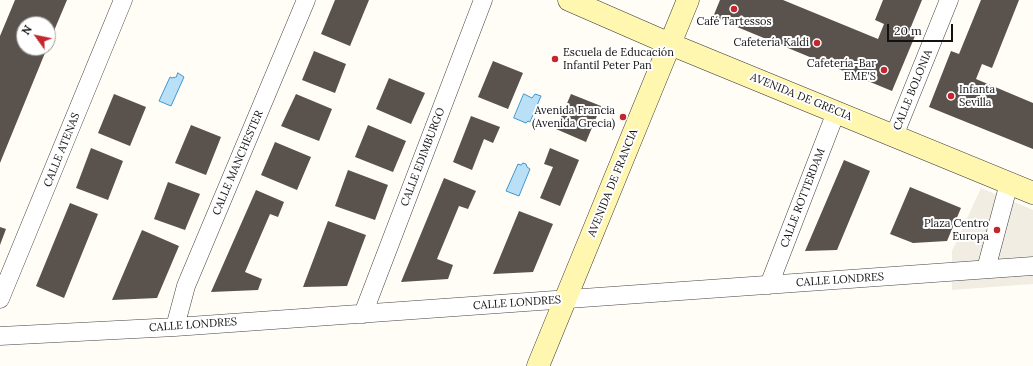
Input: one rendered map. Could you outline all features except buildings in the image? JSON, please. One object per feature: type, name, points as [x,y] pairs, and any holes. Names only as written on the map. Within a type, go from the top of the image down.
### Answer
[{"type":"main road","name":"AVENIDA DE GRECIA","points":[[569,0],[670,44],[1033,193]]},
{"type":"main road","name":"AVENIDA DE FRANCIA","points":[[538,366],[688,0]]},
{"type":"street","name":"CALLE ATENAS","points":[[2,288],[123,0]]},
{"type":"street","name":"CALLE MANCHESTER","points":[[175,327],[186,286],[306,0]]},
{"type":"street","name":"CALLE EDIMBURGO","points":[[363,314],[483,0]]},
{"type":"street","name":"CALLE BOLONIA","points":[[894,136],[950,0]]},
{"type":"street","name":"CALLE ROTTERDAM","points":[[769,285],[836,112]]},
{"type":"street","points":[[986,269],[1008,183]]},
{"type":"street","name":"CALLE LONDRES","points":[[0,336],[175,327],[1033,266]]},
{"type":"shaded area","name":"Plaza Centro Europa","points":[[981,188],[1033,210],[1033,284],[952,290],[952,251]]},
{"type":"water","points":[[178,73],[184,77],[171,106],[159,101],[170,77],[176,77]]},
{"type":"water","points":[[524,94],[532,98],[535,94],[541,96],[530,122],[528,121],[526,123],[514,118]]},
{"type":"water","points":[[523,163],[530,169],[519,196],[506,191],[518,164],[521,165]]},
{"type":"place","name":"Café Tartessos","points":[[734,9]]},
{"type":"place","name":"Cafetería Kaldi","points":[[817,43]]},
{"type":"place","name":"Escuela de Educación Infantil Peter Pan","points":[[555,59]]},
{"type":"place","name":"Cafetería-Bar EME'S","points":[[884,70]]},
{"type":"place","name":"Infanta Sevilla","points":[[951,96]]},
{"type":"place","name":"Avenida Francia (Avenida Grecia)","points":[[623,117]]},
{"type":"place","name":"Plaza Centro Europa","points":[[997,230]]}]
